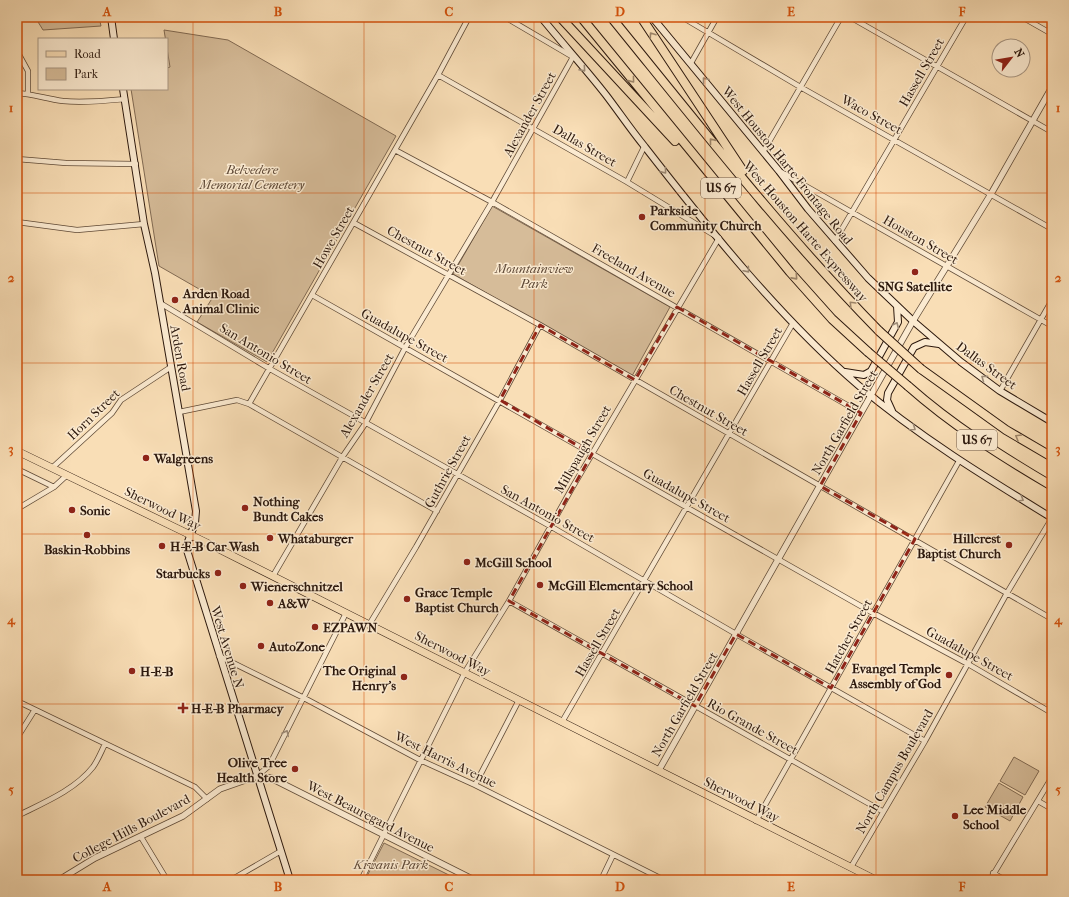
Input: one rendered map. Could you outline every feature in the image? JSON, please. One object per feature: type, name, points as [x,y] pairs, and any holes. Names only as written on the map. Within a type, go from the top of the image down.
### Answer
[{"type":"highway","points":[[560,17],[635,96],[738,209]]},
{"type":"highway","name":"US 67","points":[[581,17],[738,209],[827,313],[868,352],[937,412],[990,450],[1052,486]]},
{"type":"highway","name":"West Houston Harte Expressway","points":[[611,17],[766,207],[829,280],[879,332],[921,368],[1006,430],[1052,457]]},
{"type":"highway","points":[[641,17],[766,207]]},
{"type":"main road","points":[[111,17],[114,38]]},
{"type":"main road","points":[[541,17],[606,94],[644,146],[718,238],[793,323],[895,416],[959,461],[1052,518]]},
{"type":"main road","name":"West Houston Harte Frontage Road","points":[[652,17],[835,241],[868,278],[913,321]]},
{"type":"main road","name":"Arden Road","points":[[123,90],[136,164],[144,224],[160,303],[196,511],[195,523],[190,535]]},
{"type":"main road","points":[[844,371],[864,375],[871,370],[898,322],[897,306]]},
{"type":"main road","name":"Dallas Street","points":[[913,321],[961,362],[1000,390],[1052,422]]},
{"type":"main road","points":[[895,416],[887,400],[888,393],[914,347],[924,342],[941,345]]},
{"type":"main road","name":"Sherwood Way","points":[[17,451],[273,576],[659,770],[756,821],[876,880]]},
{"type":"main road","name":"West Avenue N","points":[[190,535],[186,547],[256,776],[290,880]]},
{"type":"street","name":"Howe Street","points":[[249,404],[354,223],[438,75],[469,17]]},
{"type":"street","points":[[505,17],[573,56]]},
{"type":"street","name":"Waco Street","points":[[682,17],[802,88],[895,139],[1052,229]]},
{"type":"street","points":[[691,63],[717,17]]},
{"type":"street","points":[[763,152],[779,121],[802,88],[841,17]]},
{"type":"street","points":[[850,17],[1052,132]]},
{"type":"street","name":"Hassell Street","points":[[835,241],[966,17]]},
{"type":"street","points":[[1022,17],[1052,34]]},
{"type":"street","points":[[17,51],[28,71],[28,94]]},
{"type":"street","name":"Alexander Street","points":[[273,576],[343,456],[365,424],[405,348],[492,202],[573,56]]},
{"type":"street","name":"Dallas Street","points":[[438,75],[627,182],[718,238]]},
{"type":"street","name":"North Garfield Street","points":[[659,770],[913,321],[991,194],[1052,87]]},
{"type":"street","points":[[17,93],[61,101],[90,103],[125,99]]},
{"type":"street","points":[[627,182],[644,146]]},
{"type":"street","name":"Freeland Avenue","points":[[395,150],[492,202],[861,412]]},
{"type":"street","points":[[17,159],[66,163],[136,164]]},
{"type":"street","name":"Houston Street","points":[[779,171],[852,211],[1052,326]]},
{"type":"street","points":[[17,222],[76,230],[144,224]]},
{"type":"street","name":"Chestnut Street","points":[[354,223],[540,325],[1052,619]]},
{"type":"street","name":"Millspaugh Street","points":[[361,880],[465,672],[509,601],[550,526],[718,238]]},
{"type":"street","name":"Guadalupe Street","points":[[312,294],[405,348],[500,400],[592,454],[779,558],[873,613],[968,664],[1052,713]]},
{"type":"street","points":[[1000,390],[1052,300]]},
{"type":"street","name":"San Antonio Street","points":[[160,303],[365,424],[550,526],[925,741]]},
{"type":"street","name":"Hassell Street","points":[[562,722],[688,508],[793,323]]},
{"type":"street","name":"Guthrie Street","points":[[369,625],[437,511],[500,400],[540,325]]},
{"type":"street","name":"Horn Street","points":[[52,468],[112,413],[120,400],[171,367]]},
{"type":"street","points":[[179,412],[237,400],[249,404],[343,456],[437,511]]},
{"type":"street","name":"Hatcher Street","points":[[756,821],[959,461]]},
{"type":"street","points":[[17,469],[54,487]]},
{"type":"street","points":[[17,509],[54,487],[67,475]]},
{"type":"street","name":"North Campus Boulevard","points":[[851,868],[882,811],[925,741],[1007,593],[1052,518]]},
{"type":"street","name":"Rio Grande Street","points":[[509,601],[695,706],[792,758],[882,811]]},
{"type":"street","points":[[256,776],[269,766],[346,613]]},
{"type":"street","name":"West Harris Avenue","points":[[219,656],[304,698],[420,760],[475,785],[664,880]]},
{"type":"street","points":[[475,785],[519,700]]},
{"type":"street","points":[[17,701],[34,711],[196,788],[207,799]]},
{"type":"street","points":[[17,738],[34,711]]},
{"type":"street","points":[[17,816],[57,796],[77,781],[93,767],[105,744]]},
{"type":"street","name":"College Hills Boulevard","points":[[59,880],[90,860],[183,816],[220,789],[256,776]]},
{"type":"street","name":"West Beauregard Avenue","points":[[256,776],[271,778],[474,880]]},
{"type":"street","points":[[990,880],[1052,777]]},
{"type":"street","points":[[1038,801],[1052,809]]},
{"type":"street","points":[[140,837],[167,880]]},
{"type":"street","points":[[231,880],[281,851]]},
{"type":"street","points":[[601,880],[613,855]]},
{"type":"street","points":[[994,873],[1005,880]]},
{"type":"highlighted area","points":[[677,307],[861,413],[820,486],[915,539],[831,688],[736,634],[695,706],[509,601],[592,454],[500,400],[540,325],[635,380]]},
{"type":"green space","points":[[35,17],[99,17],[101,26],[43,30]]},
{"type":"green space","name":"Belvedere Memorial Cemetery","points":[[164,30],[228,40],[396,136],[267,362],[197,322],[213,297],[159,266],[131,90],[168,90],[168,68],[170,67],[168,38],[165,38]]},
{"type":"green space","name":"Mountainview Park","points":[[492,206],[670,307],[632,376],[453,274]]},
{"type":"green space","points":[[1014,757],[1039,771],[1025,795],[1000,781]]},
{"type":"green space","points":[[999,783],[1023,797],[1010,821],[985,807]]},
{"type":"green space","name":"Kiwanis Park","points":[[384,843],[455,878],[453,880],[365,880]]},
{"type":"place","name":"Parkside Community Church","points":[[642,217]]},
{"type":"place","name":"SNG Satellite","points":[[915,272]]},
{"type":"place","name":"Arden Road Animal Clinic","points":[[175,300]]},
{"type":"place","name":"Walgreens","points":[[146,458]]},
{"type":"place","name":"Nothing Bundt Cakes","points":[[245,508]]},
{"type":"place","name":"Sonic","points":[[72,510]]},
{"type":"place","name":"Baskin-Robbins","points":[[87,535]]},
{"type":"place","name":"Whataburger","points":[[270,538]]},
{"type":"place","name":"Hillcrest Baptist Church","points":[[1009,545]]},
{"type":"place","name":"H-E-B Car Wash","points":[[162,546]]},
{"type":"place","name":"McGill School","points":[[467,562]]},
{"type":"place","name":"Starbucks","points":[[218,573]]},
{"type":"place","name":"McGill Elementary School","points":[[540,585]]},
{"type":"place","name":"Wienerschnitzel","points":[[243,586]]},
{"type":"place","name":"Grace Temple Baptist Church","points":[[407,599]]},
{"type":"place","name":"A&W","points":[[270,603]]},
{"type":"place","name":"EZPAWN","points":[[315,627]]},
{"type":"place","name":"AutoZone","points":[[261,646]]},
{"type":"place","name":"H-E-B","points":[[132,671]]},
{"type":"place","name":"Evangel Temple Assembly of God","points":[[949,675]]},
{"type":"place","name":"The Original Henry's","points":[[404,677]]},
{"type":"place","name":"H-E-B Pharmacy","points":[[183,708]]},
{"type":"place","name":"Olive Tree Health Store","points":[[295,769]]},
{"type":"place","name":"Lee Middle School","points":[[955,816]]}]
